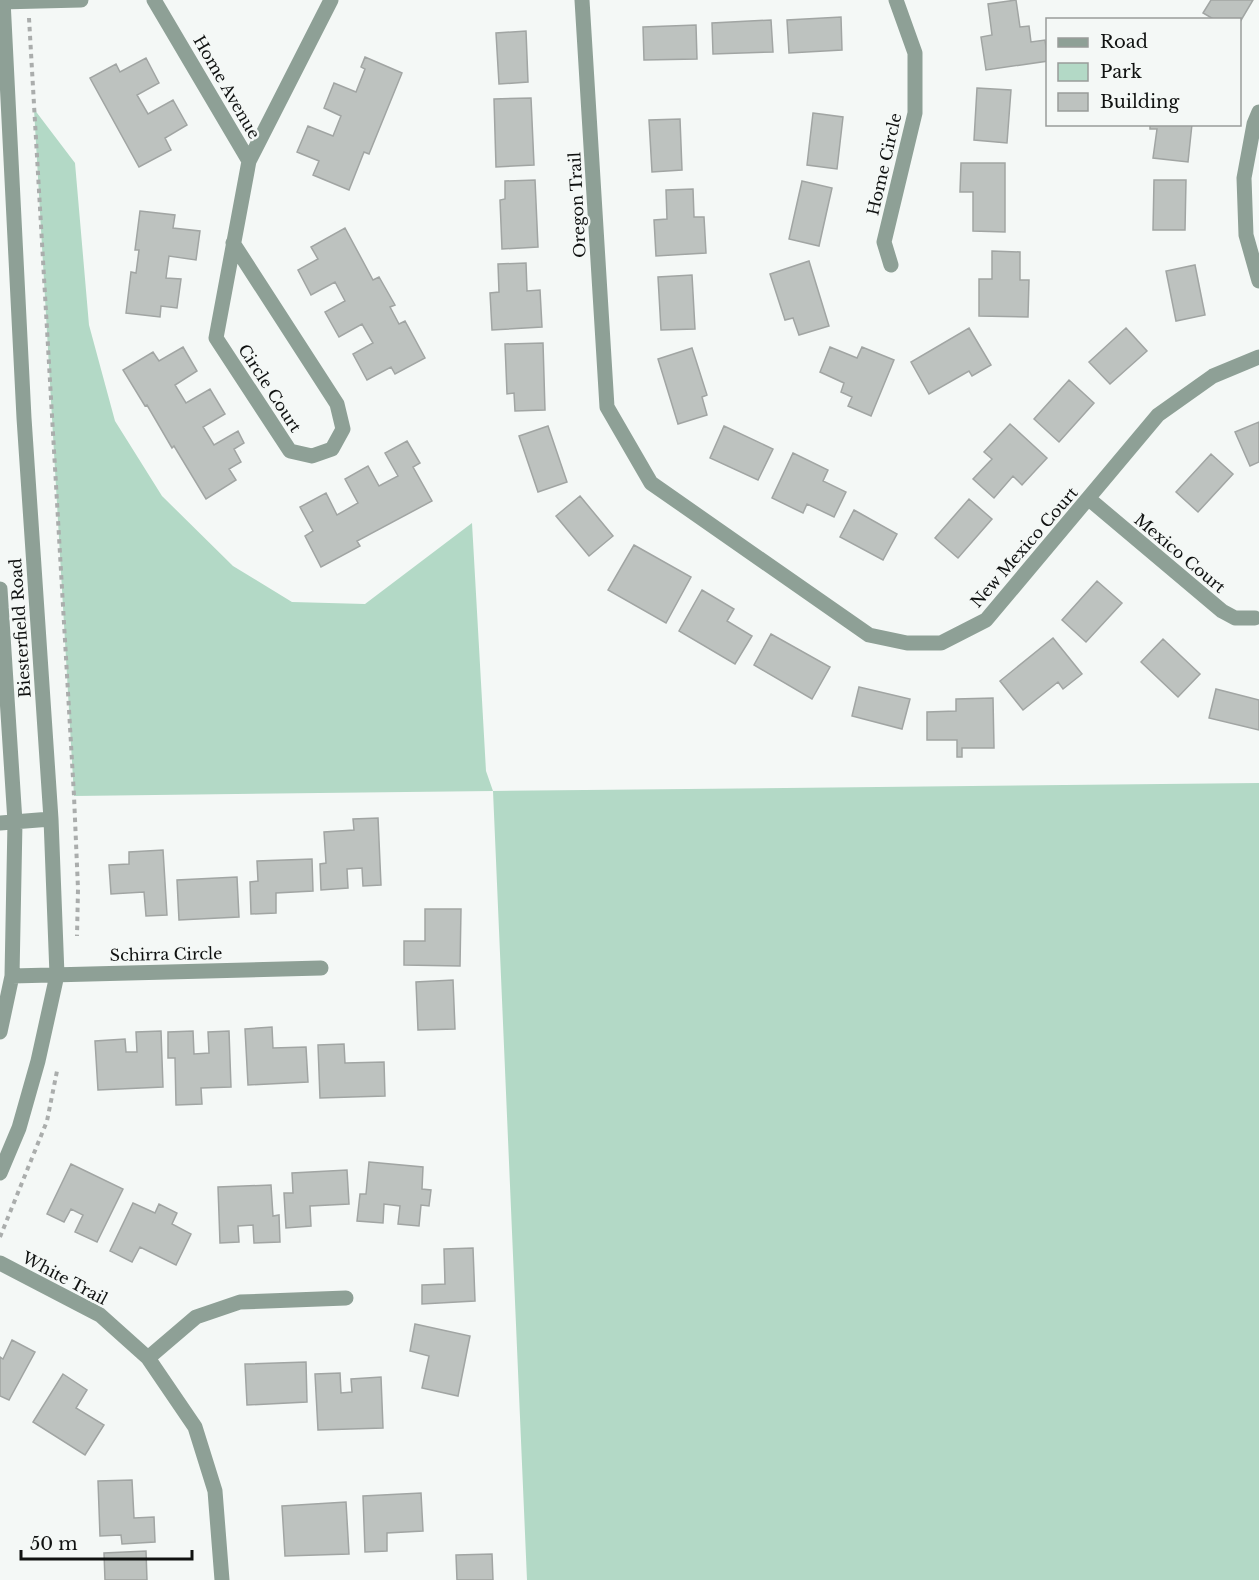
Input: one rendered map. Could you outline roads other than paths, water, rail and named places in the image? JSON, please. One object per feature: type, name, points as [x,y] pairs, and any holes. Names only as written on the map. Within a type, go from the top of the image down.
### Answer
[{"type":"street","points":[[2,2],[81,0]]},
{"type":"street","name":"Home Avenue","points":[[154,0],[249,161]]},
{"type":"street","name":"Home Avenue","points":[[249,161],[331,0]]},
{"type":"street","name":"Oregon Trail","points":[[582,0],[607,407]]},
{"type":"street","name":"Home Circle","points":[[891,266],[884,242],[915,113],[915,53],[896,0]]},
{"type":"street","name":"Biesterfield Road","points":[[0,1173],[19,1128],[35,1072],[57,975],[51,819],[24,418],[2,2]]},
{"type":"street","points":[[1259,112],[1254,124],[1244,178],[1246,234],[1259,281]]},
{"type":"street","name":"Circle Court","points":[[233,243],[337,404],[343,429],[332,449],[312,456],[290,451],[216,338],[233,243],[249,161]]},
{"type":"street","name":"New Mexico Court","points":[[607,407],[651,483],[869,635],[907,643],[941,642],[986,620],[1158,415],[1213,376],[1259,357]]},
{"type":"street","name":"Mexico Court","points":[[1089,500],[1222,611],[1235,618],[1255,618]]},
{"type":"street","name":"Biesterfield Road","points":[[0,589],[12,976],[0,1032]]},
{"type":"street","points":[[8,823],[51,819]]},
{"type":"street","name":"Schirra Circle","points":[[12,976],[321,968]]},
{"type":"street","name":"White Trail","points":[[0,1263],[100,1315],[148,1358],[195,1427],[215,1491],[222,1580]]},
{"type":"street","points":[[148,1358],[196,1317],[240,1302],[346,1298]]}]
